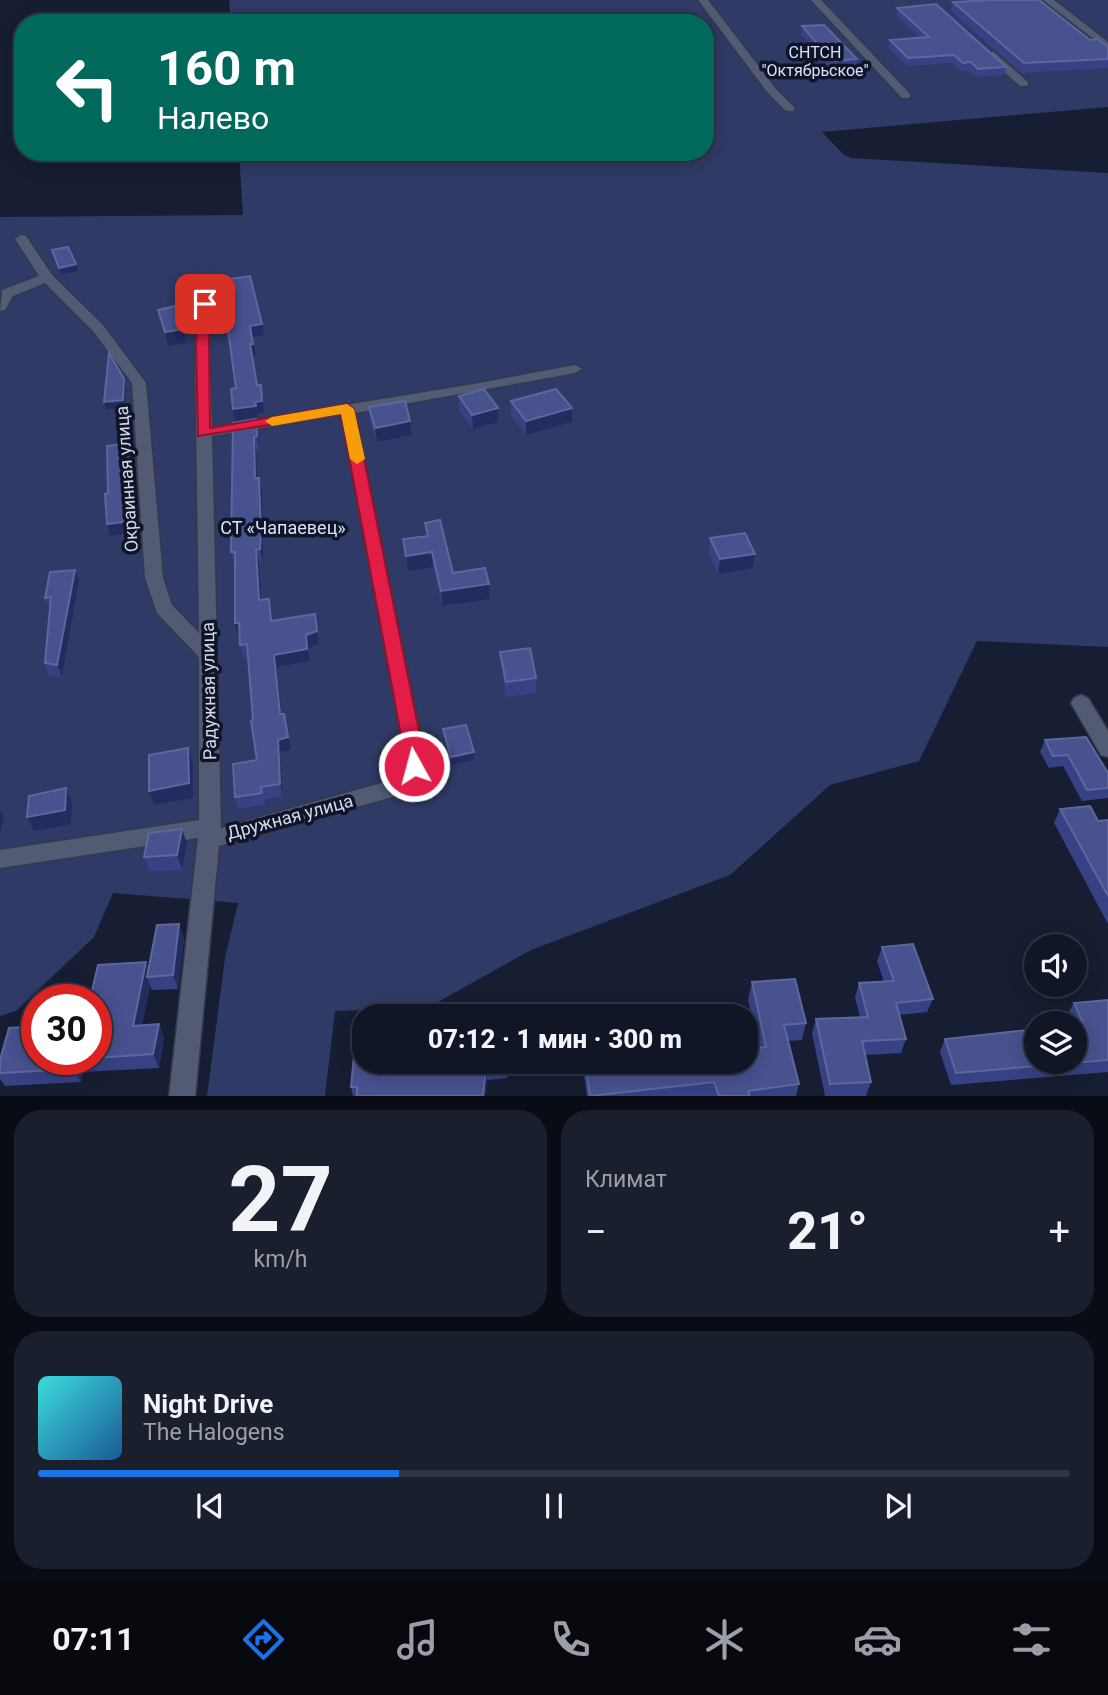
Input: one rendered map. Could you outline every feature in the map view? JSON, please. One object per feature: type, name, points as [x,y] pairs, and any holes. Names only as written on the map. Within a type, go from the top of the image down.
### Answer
[{"type":"street","points":[[703,0],[714,14]]},
{"type":"street","points":[[816,0],[906,96]]},
{"type":"street","points":[[1048,0],[1108,47]]},
{"type":"street","points":[[714,15],[772,91],[790,109]]},
{"type":"street","points":[[982,47],[1024,84]]},
{"type":"street","name":"Окраинная улица","points":[[21,239],[47,278],[98,328],[139,383],[154,578],[164,608],[209,655]]},
{"type":"street","points":[[0,307],[7,293],[47,278]]},
{"type":"street","name":"Радужная улица","points":[[182,1096],[210,833],[202,343],[206,285]]},
{"type":"street","points":[[203,433],[575,369]]},
{"type":"street","name":"Дружная улица","points":[[0,859],[210,833],[399,787],[408,779],[414,766],[414,751],[347,409]]},
{"type":"street","points":[[1081,703],[1108,749]]},
{"type":"green space","points":[[229,0],[1108,0],[1108,107],[822,132],[844,155],[851,158],[1108,173],[1108,647],[977,641],[919,761],[830,785],[730,875],[531,950],[434,1004],[352,1004],[352,1010],[335,1011],[325,1096],[207,1096],[225,958],[238,903],[113,893],[94,937],[44,984],[21,984],[21,1006],[16,1011],[0,1016],[0,217],[243,215],[240,161],[714,161],[714,14],[230,14]]},
{"type":"building","points":[[1039,0],[1090,40],[1097,39],[1108,47],[1108,59],[1024,63],[953,2]]},
{"type":"building","points":[[936,4],[1006,67],[978,69],[971,62],[963,63],[954,55],[908,58],[890,40],[929,37],[897,8]]},
{"type":"building","points":[[824,25],[857,59],[832,61],[802,26]]},
{"type":"building","points":[[68,247],[76,264],[59,268],[52,250]]},
{"type":"building","points":[[250,276],[262,324],[250,326],[253,344],[250,344],[257,385],[261,385],[262,401],[255,402],[256,406],[233,409],[231,389],[236,388],[225,309],[228,308],[222,280]]},
{"type":"building","points":[[175,306],[183,329],[165,332],[158,310]]},
{"type":"building","points":[[109,353],[124,379],[123,400],[104,402]]},
{"type":"building","points":[[484,389],[498,408],[472,415],[459,396]]},
{"type":"building","points":[[556,389],[572,408],[526,421],[511,401]]},
{"type":"building","points":[[405,401],[410,421],[375,428],[369,407]]},
{"type":"building","points":[[256,419],[255,478],[259,478],[261,533],[260,549],[256,550],[259,600],[269,599],[271,621],[315,614],[317,631],[306,635],[307,649],[274,655],[280,714],[284,714],[288,737],[278,740],[280,784],[261,787],[262,793],[235,797],[233,764],[257,760],[251,721],[247,644],[240,645],[239,623],[235,623],[235,552],[231,552],[233,423]]},
{"type":"building","points":[[127,443],[130,490],[134,489],[130,521],[107,524],[107,446]]},
{"type":"building","points":[[440,520],[453,573],[485,568],[489,584],[441,591],[432,552],[406,556],[403,539],[428,536],[425,523]]},
{"type":"building","points":[[745,533],[755,554],[720,559],[710,538]]},
{"type":"building","points":[[75,570],[57,665],[45,663],[51,597],[45,598],[50,572]]},
{"type":"building","points":[[530,648],[536,678],[506,682],[500,652]]},
{"type":"building","points":[[466,725],[474,752],[451,757],[443,729]]},
{"type":"building","points":[[1086,737],[1108,773],[1108,788],[1087,790],[1068,755],[1053,756],[1045,740]]},
{"type":"building","points":[[188,748],[189,783],[149,791],[149,755]]},
{"type":"building","points":[[66,788],[65,810],[27,817],[29,796]]},
{"type":"building","points":[[1090,806],[1098,821],[1108,820],[1108,896],[1060,809]]},
{"type":"building","points":[[182,829],[177,855],[144,857],[149,833]]},
{"type":"building","points":[[179,924],[173,975],[147,977],[157,925]]},
{"type":"building","points":[[913,944],[933,999],[896,1003],[906,1039],[862,1041],[871,1082],[830,1084],[816,1019],[868,1017],[859,983],[894,981],[882,947]]},
{"type":"building","points":[[146,962],[133,1026],[159,1024],[153,1054],[112,1057],[112,984],[94,984],[98,965]]},
{"type":"building","points":[[795,979],[806,1023],[784,1025],[799,1084],[748,1091],[750,1096],[719,1096],[714,1082],[590,1096],[587,1074],[758,1074],[758,1048],[766,1047],[752,982]]},
{"type":"building","points":[[1108,1000],[1108,1060],[1087,1062],[1087,1011],[1078,1011],[1074,1003]]},
{"type":"building","points":[[21,1027],[21,1072],[0,1073],[0,1060],[9,1028]]},
{"type":"building","points":[[1024,1030],[1024,1067],[956,1073],[945,1039]]},
{"type":"building","points":[[352,1074],[485,1074],[483,1096],[357,1096],[357,1087],[351,1087]]},
{"type":"slow traffic","points":[[272,421],[347,409],[357,459]]},
{"type":"route","points":[[205,304],[202,343],[203,433],[347,409],[414,751],[414,766]]},
{"type":"park label","name":"СНТСН \"Октябрьское\"","points":[[815,61]]},
{"type":"park label","name":"СТ «Чапаевец»","points":[[283,528]]}]
